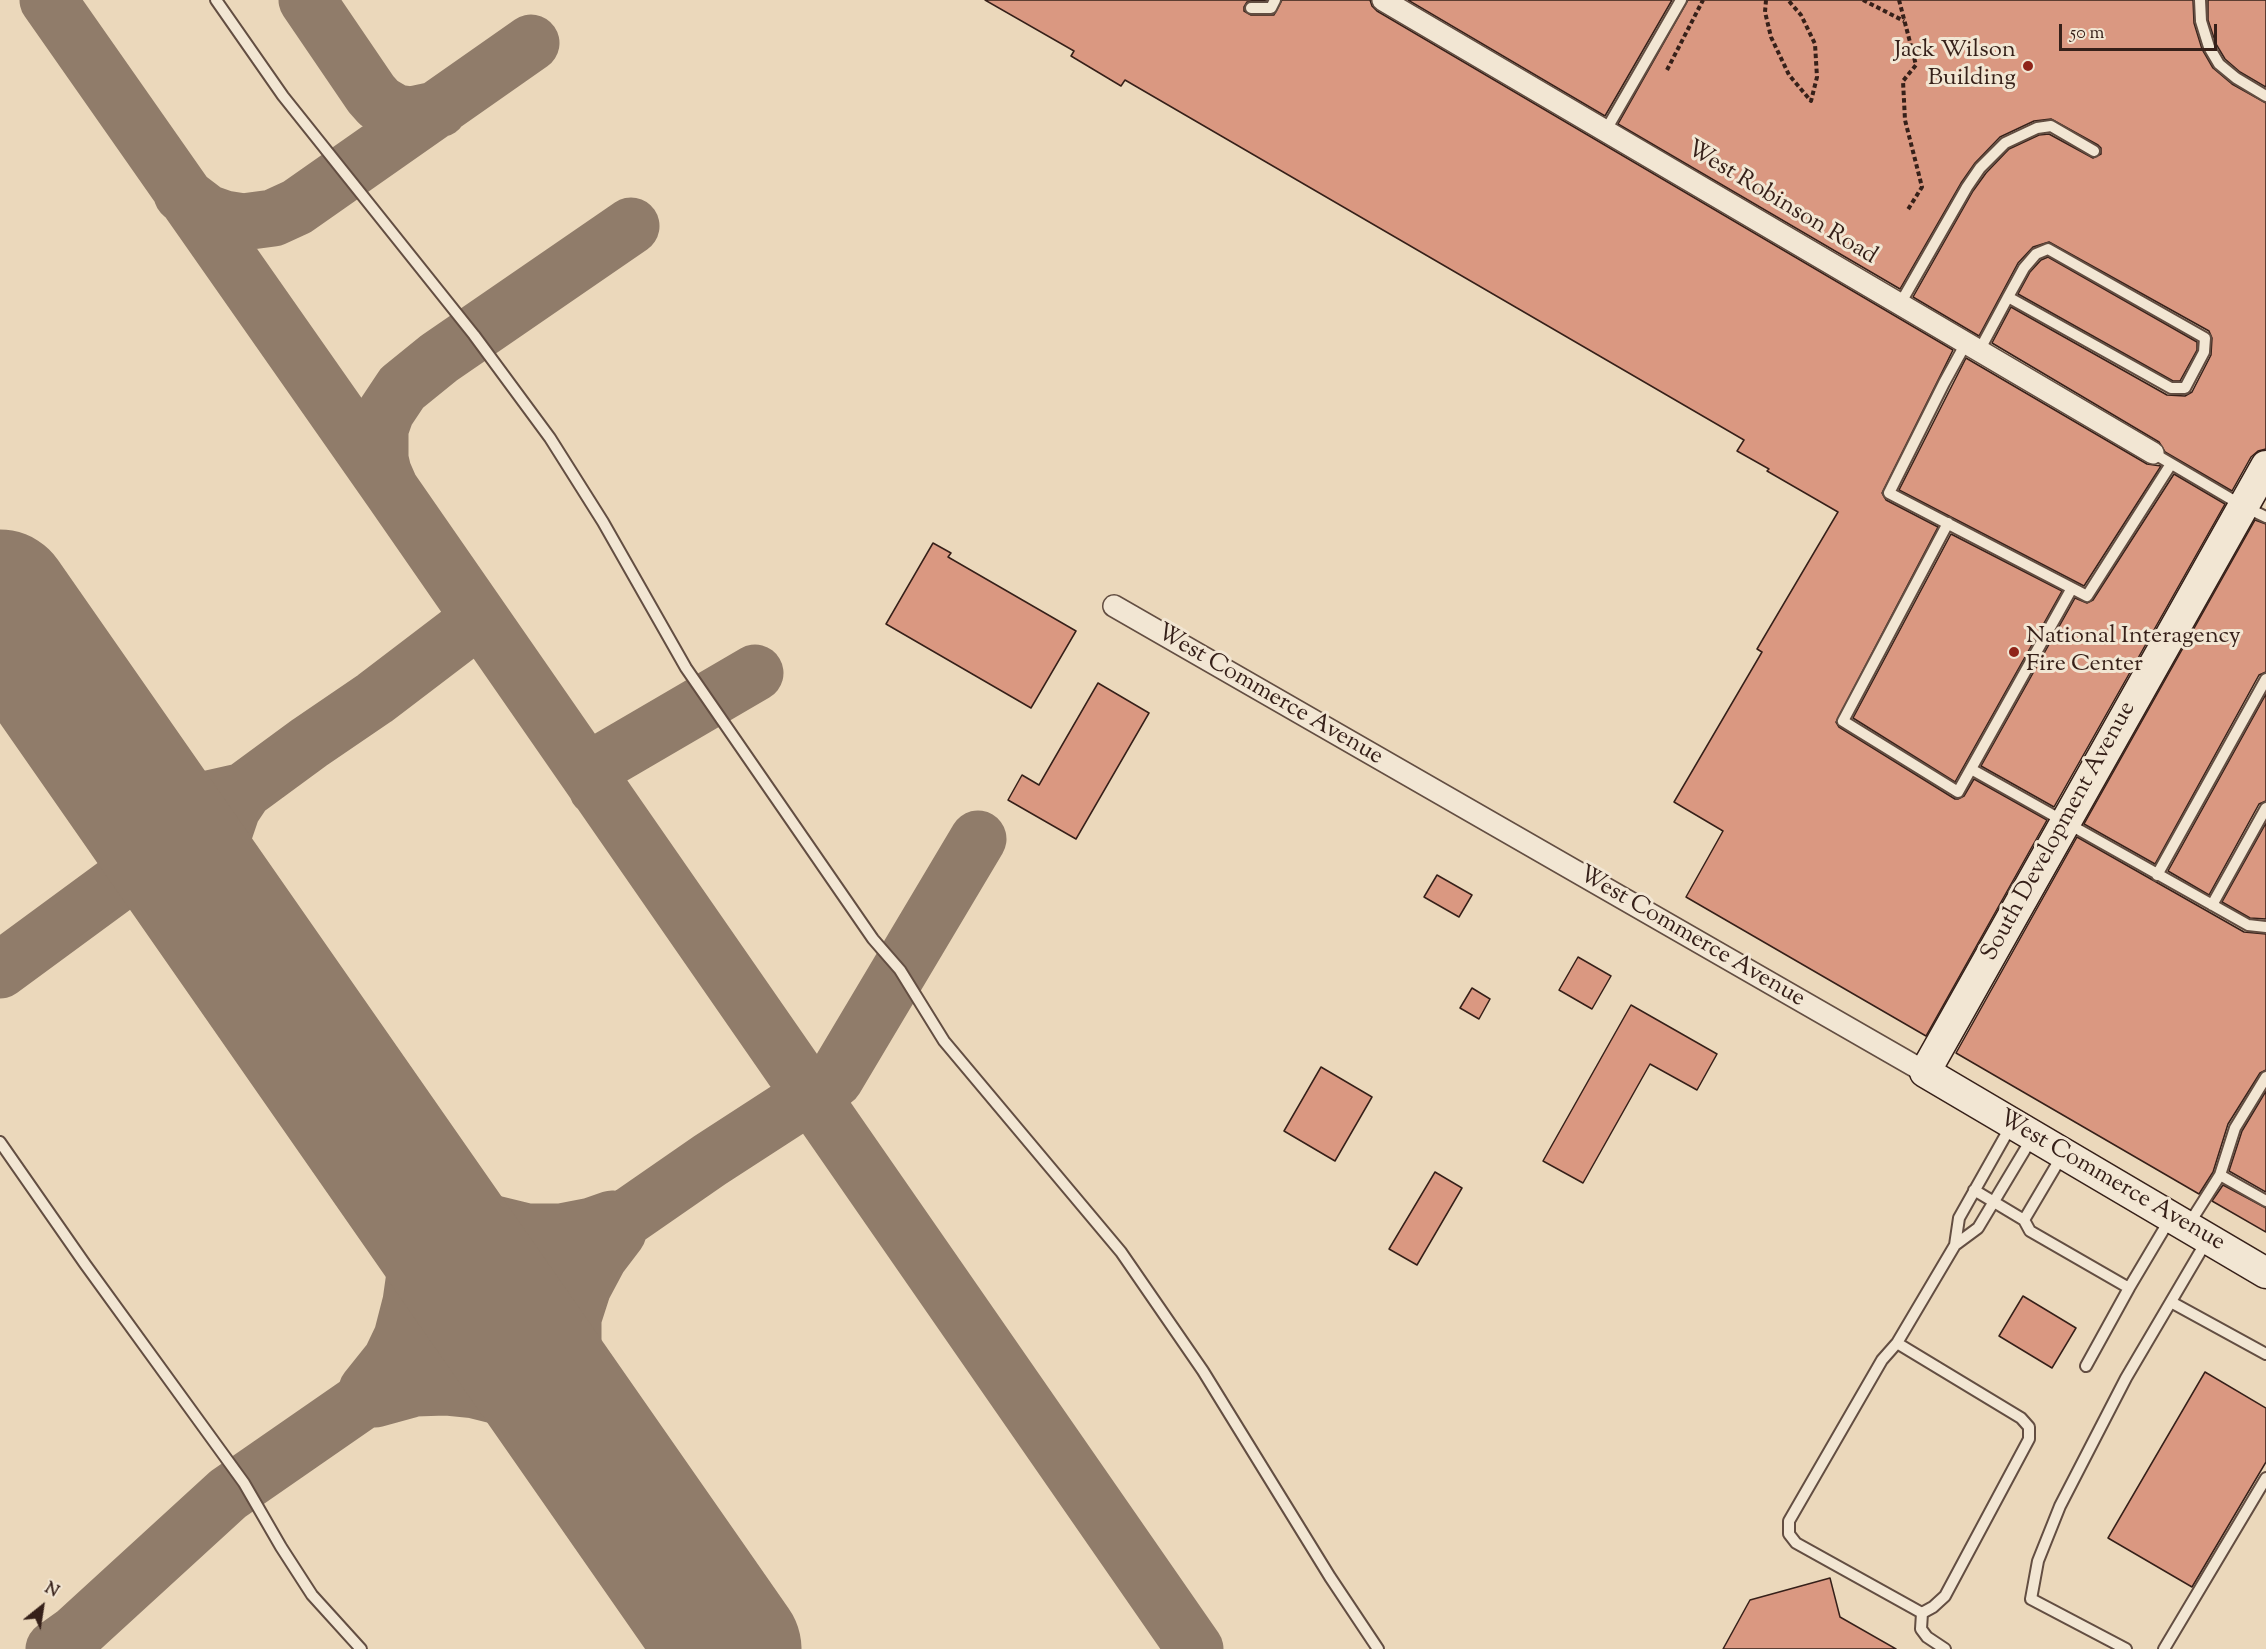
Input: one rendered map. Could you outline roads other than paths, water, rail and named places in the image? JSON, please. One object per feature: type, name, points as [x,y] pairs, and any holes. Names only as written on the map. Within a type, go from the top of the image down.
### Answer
[{"type":"street","name":"West Robinson Road","points":[[1383,0],[2162,458]]},
{"type":"street","name":"South Development Avenue","points":[[1925,1072],[2065,823],[2255,512],[2266,466]]},
{"type":"street","name":"West Commerce Avenue","points":[[1114,606],[1925,1072],[2266,1273]]},
{"type":"lane","points":[[216,0],[283,96],[474,335],[550,438],[603,522],[686,668],[873,939],[900,970],[944,1041],[1121,1252],[1203,1371],[1330,1577],[1378,1649]]},
{"type":"lane","points":[[1251,8],[1271,8],[1275,0]]},
{"type":"lane","points":[[1606,130],[1681,0]]},
{"type":"lane","points":[[2200,0],[2201,21],[2206,39],[2219,64],[2235,78],[2266,96]]},
{"type":"lane","points":[[1900,304],[1967,187],[1980,168],[2005,143],[2037,128],[2050,126],[2094,151]]},
{"type":"lane","points":[[2008,297],[2170,388],[2185,388],[2204,352],[2205,338],[2048,249],[2036,254],[2024,268],[2008,297],[1944,383],[1889,493],[2087,596],[2162,458],[2255,512]]},
{"type":"lane","points":[[1948,524],[1843,721],[1958,792],[2072,588]]},
{"type":"lane","points":[[2157,875],[2266,679]]},
{"type":"lane","points":[[1971,769],[2248,925],[2266,927]]},
{"type":"lane","points":[[2212,905],[2266,808]]},
{"type":"lane","points":[[2086,1366],[2129,1288],[2189,1228],[2220,1175],[2235,1128],[2266,1077]]},
{"type":"lane","points":[[1922,1613],[1796,1543],[1789,1534],[1789,1521],[1882,1360],[1897,1343],[1955,1245],[1959,1218],[1974,1190],[2023,1130]]},
{"type":"lane","points":[[1955,1245],[1978,1228],[1994,1202],[2023,1130]]},
{"type":"lane","points":[[0,1142],[85,1264],[244,1483],[312,1595],[361,1649]]},
{"type":"lane","points":[[2024,1220],[2063,1154]]},
{"type":"lane","points":[[2220,1175],[2266,1202]]},
{"type":"lane","points":[[1974,1190],[2024,1220],[2030,1231],[2129,1288]]},
{"type":"lane","points":[[2126,1649],[2031,1599],[2038,1561],[2060,1506],[2126,1378],[2171,1302],[2189,1228]]},
{"type":"lane","points":[[2171,1302],[2266,1354]]},
{"type":"lane","points":[[1897,1343],[2021,1418],[2029,1427],[2029,1439],[1945,1596],[1922,1613]]},
{"type":"lane","points":[[2164,1649],[2266,1478]]},
{"type":"lane","points":[[1922,1613],[1921,1629],[1927,1637],[1945,1649]]},
{"type":"place","name":"Jack Wilson Building","points":[[2028,66]]},
{"type":"place","name":"National Interagency Fire Center","points":[[2014,652]]}]
